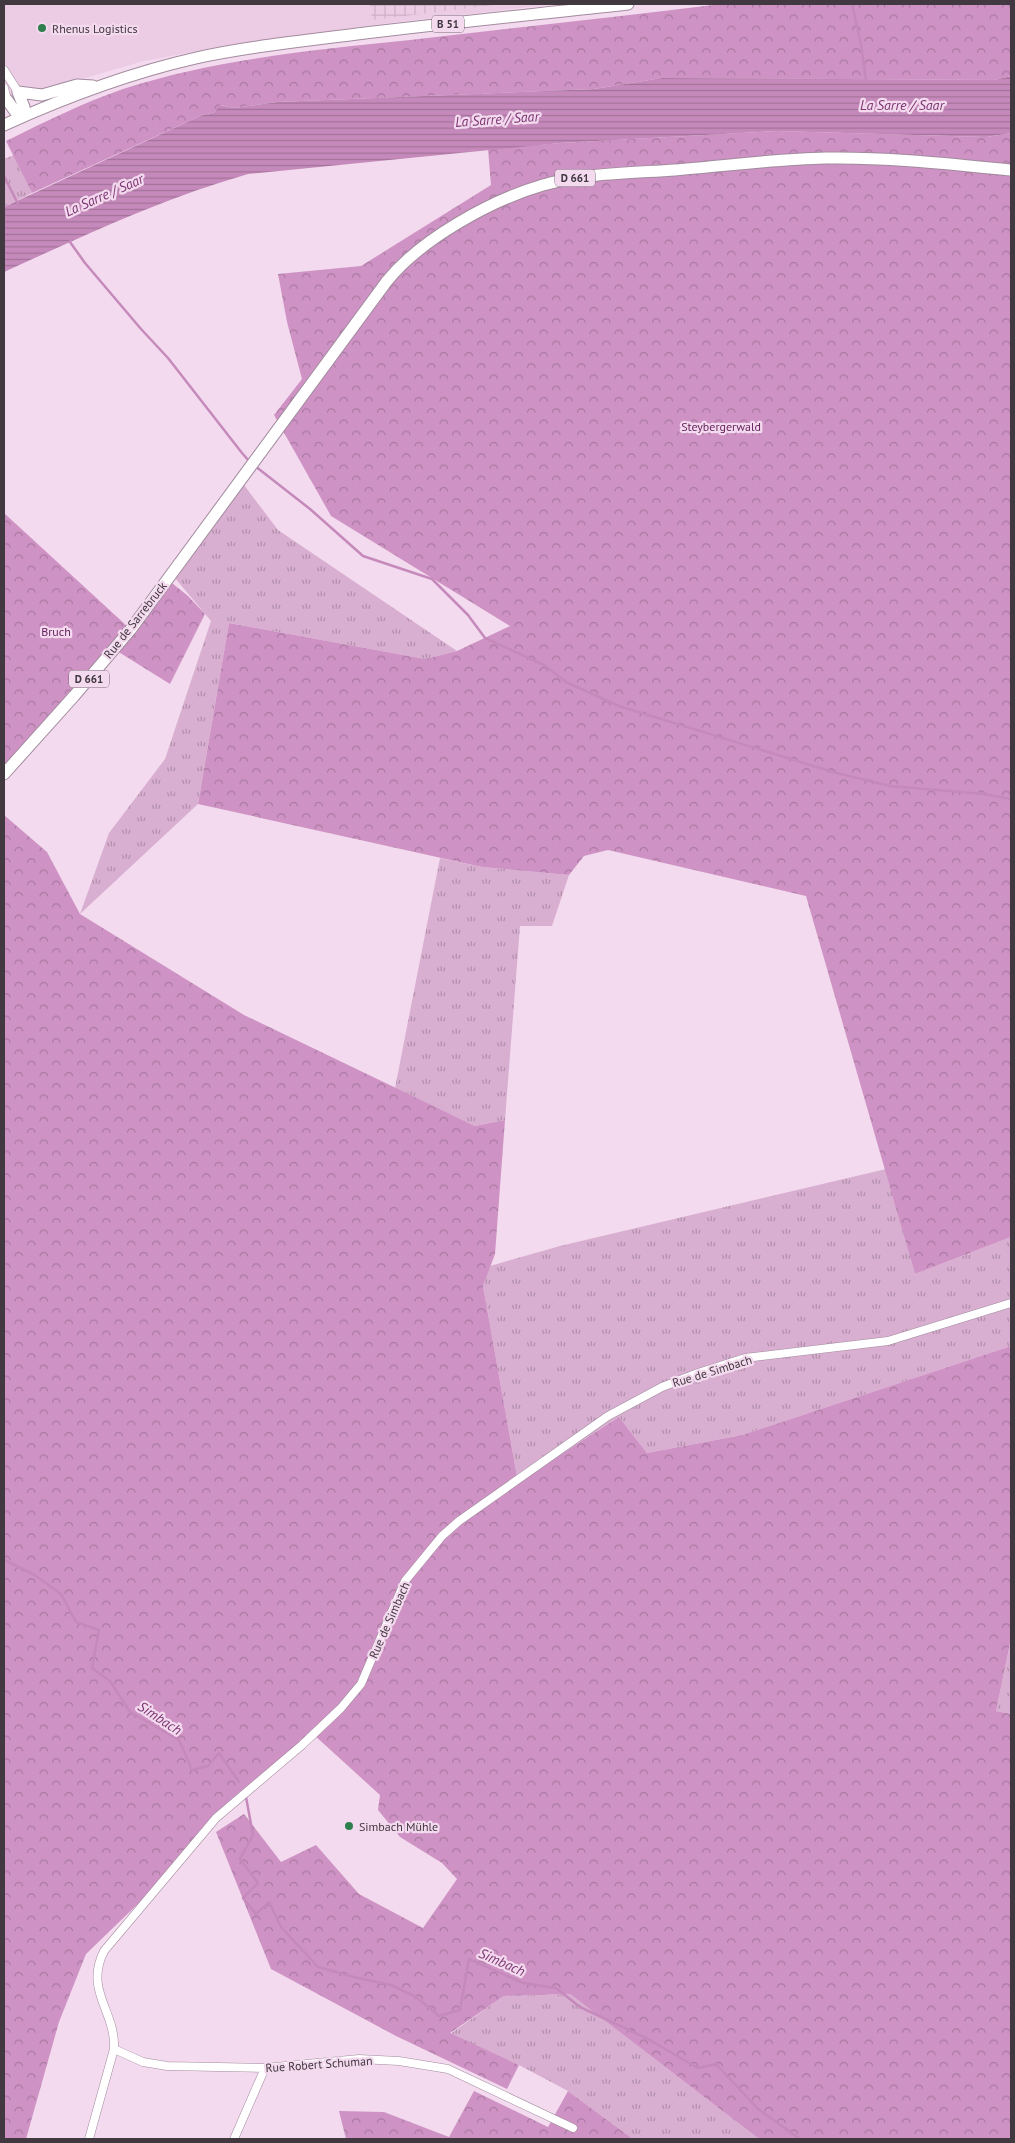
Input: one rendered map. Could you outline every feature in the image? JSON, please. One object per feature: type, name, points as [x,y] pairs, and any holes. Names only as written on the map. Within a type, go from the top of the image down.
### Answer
[{"type":"main road","name":"B 51","points":[[4,125],[97,86],[197,58],[269,45],[628,4]]},
{"type":"main road","name":"B 51","points":[[18,92],[42,95],[77,85],[97,86]]},
{"type":"main road","points":[[18,92],[24,107],[21,117]]},
{"type":"main road","points":[[7,100],[21,117]]},
{"type":"main road","points":[[4,112],[7,100]]},
{"type":"main road","name":"Rue de Sarrebruck","points":[[4,774],[131,629],[387,281],[422,246],[477,214],[531,189],[580,178],[790,159],[876,159],[1011,170]]},
{"type":"street","points":[[4,70],[18,92]]},
{"type":"street","points":[[4,88],[7,100]]},
{"type":"street","name":"Rue de Simbach","points":[[89,2139],[114,2049],[115,2035],[100,1995],[96,1974],[104,1951],[216,1818],[302,1745],[341,1708],[361,1684],[405,1581],[442,1536],[608,1416],[662,1387],[745,1358],[888,1340],[1011,1304]]},
{"type":"street","name":"Rue Robert Schuman","points":[[114,2049],[143,2062],[168,2066],[264,2068],[359,2059],[399,2061],[448,2069],[572,2128]]},
{"type":"street","points":[[234,2139],[264,2068]]},
{"type":"shaded area","points":[[4,4],[555,4],[381,24],[223,46],[140,62],[65,84],[4,111]]},
{"type":"shaded area","points":[[370,4],[502,4],[372,20]]},
{"type":"green space","points":[[721,4],[1011,4],[1011,76],[994,80],[662,78],[594,89],[277,102],[234,108],[220,105],[215,112],[200,116],[32,193],[6,141],[108,94],[193,70],[229,63],[301,52]]},
{"type":"green space","name":"Steybergerwald","points":[[777,131],[986,137],[1011,133],[1011,1237],[915,1274],[806,896],[608,850],[584,856],[569,875],[482,867],[198,804],[229,623],[425,659],[457,651],[510,626],[331,516],[274,415],[302,379],[287,322],[278,274],[361,266],[491,185],[488,149],[560,143]]},
{"type":"green space","points":[[14,155],[32,193],[4,207],[4,159]]},
{"type":"green space","points":[[244,485],[278,530],[457,651],[425,659],[229,623],[198,804],[80,914],[109,833],[165,759],[211,621],[175,578]]},
{"type":"green space","name":"Bruch","points":[[4,513],[128,627],[4,769]]},
{"type":"green space","points":[[167,579],[188,596],[205,614],[170,684],[117,651]]},
{"type":"green space","points":[[4,815],[47,852],[80,914],[244,1015],[475,1126],[505,1120],[495,1254],[483,1286],[518,1482],[619,1417],[647,1453],[742,1435],[1011,1346],[1011,1639],[996,1711],[1011,1714],[1011,2139],[759,2139],[570,1994],[504,1996],[450,2033],[519,2065],[507,2089],[396,2036],[271,1969],[216,1832],[244,1814],[281,1862],[316,1845],[359,1894],[423,1928],[457,1879],[442,1863],[400,1837],[378,1810],[380,1795],[313,1734],[244,1791],[173,1870],[86,1954],[59,2022],[26,2139],[4,2139]]},
{"type":"green space","points":[[440,858],[482,867],[569,875],[552,926],[520,926],[505,1120],[475,1126],[395,1088]]},
{"type":"green space","points":[[886,1169],[915,1274],[1011,1237],[1011,1346],[742,1435],[647,1453],[619,1417],[518,1482],[483,1286],[490,1266],[560,1246]]},
{"type":"green space","points":[[1011,1639],[1011,1714],[996,1711]]},
{"type":"green space","points":[[570,1994],[759,2139],[633,2139],[568,2091],[519,2065],[450,2034],[504,1996]]},
{"type":"green space","points":[[474,2091],[548,2127],[568,2091],[633,2139],[346,2139],[339,2111],[384,2112],[449,2137]]},
{"type":"water","name":"La Sarre / Saar","points":[[1011,76],[1011,133],[986,137],[777,131],[560,143],[248,174],[155,206],[4,272],[4,207],[200,116],[215,112],[219,105],[234,108],[277,102],[594,89],[662,78],[994,80]]},
{"type":"waterway","points":[[852,4],[861,45],[866,81]]},
{"type":"waterway","points":[[4,176],[18,204]]},
{"type":"waterway","points":[[71,239],[70,242],[85,263],[168,358],[249,461]]},
{"type":"waterway","points":[[255,466],[310,509],[363,556],[432,579],[468,615],[485,638],[544,665],[566,682],[619,706],[833,772],[890,786],[984,794],[1011,799]]},
{"type":"waterway","name":"Simbach","points":[[4,1560],[33,1574],[61,1594],[76,1622],[99,1630],[92,1668],[110,1681],[130,1712],[179,1740],[192,1770],[208,1766],[219,1753],[239,1782]]},
{"type":"waterway","name":"Simbach","points":[[246,1797],[253,1835],[240,1859],[258,1883],[243,1898],[256,1914],[269,1902],[281,1927],[318,1967],[391,1985],[416,1997],[439,2016],[460,2010],[469,1959],[523,1983],[556,1988],[580,2007],[646,2038],[698,2068],[716,2064],[758,2109],[800,2139]]},
{"type":"place","name":"Rhenus Logistics","points":[[42,28]]},
{"type":"place","name":"Simbach Mühle","points":[[349,1826]]}]
